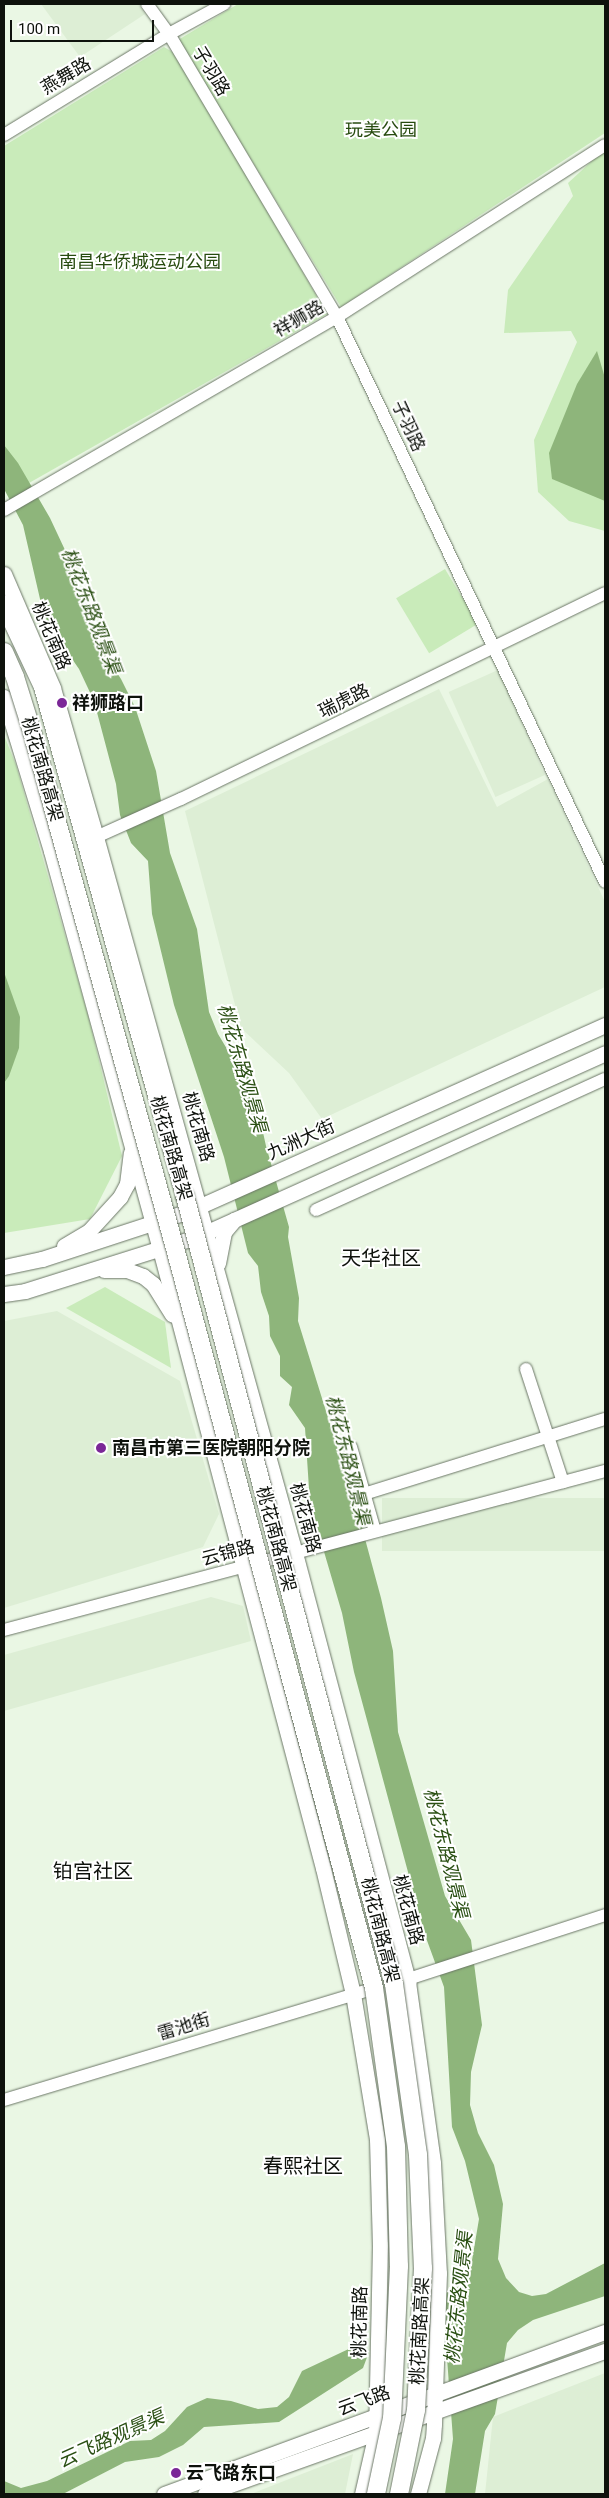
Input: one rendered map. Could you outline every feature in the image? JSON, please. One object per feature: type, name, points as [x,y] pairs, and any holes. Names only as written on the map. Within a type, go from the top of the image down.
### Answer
[{"type":"highway","name":"桃花南路高架","points":[[4,604],[43,687],[401,1982],[418,2155],[423,2268],[416,2410],[399,2494]]},
{"type":"highway","name":"桃花南路高架","points":[[4,652],[15,677],[39,756],[176,1252],[374,1988],[396,2146],[399,2266],[392,2418],[376,2494]]},
{"type":"main road","name":"桃花南路","points":[[4,574],[53,688],[218,1271],[302,1551],[401,1982],[433,2162],[438,2273],[438,2411],[418,2494]]},
{"type":"main road","name":"桃花南路","points":[[4,698],[51,851],[160,1249],[323,1868],[353,1994],[377,2139],[380,2245],[376,2433],[362,2494]]},
{"type":"main road","name":"九洲大街","points":[[4,1267],[42,1260],[153,1224],[200,1206],[605,1025]]},
{"type":"main road","points":[[25,1291],[160,1249],[207,1232],[605,1053]]},
{"type":"main road","points":[[42,1260],[89,1231],[120,1197],[126,1184],[131,1144]]},
{"type":"main road","points":[[218,1271],[221,1241],[224,1232],[235,1219]]},
{"type":"main road","points":[[4,1294],[25,1291],[108,1268],[127,1270],[143,1276],[153,1284],[167,1304],[183,1335]]},
{"type":"main road","points":[[378,2317],[437,2306]]},
{"type":"main road","name":"云飞路","points":[[164,2494],[605,2332]]},
{"type":"main road","name":"云飞路","points":[[204,2494],[605,2351]]},
{"type":"main road","points":[[366,2474],[423,2469]]},
{"type":"street","name":"子羽路","points":[[147,4],[169,34],[337,318],[605,882]]},
{"type":"street","name":"燕舞路","points":[[4,135],[169,34],[224,4]]},
{"type":"street","name":"祥狮路","points":[[4,510],[337,318],[605,146]]},
{"type":"street","name":"瑞虎路","points":[[96,837],[181,799],[605,593]]},
{"type":"street","points":[[316,1210],[605,1079]]},
{"type":"street","points":[[526,1369],[562,1482]]},
{"type":"street","points":[[364,1494],[605,1419]]},
{"type":"street","points":[[350,1447],[364,1494],[372,1532]]},
{"type":"street","name":"云锦路","points":[[4,1630],[605,1471]]},
{"type":"street","points":[[401,1982],[605,1915]]},
{"type":"street","name":"雷池街","points":[[4,2100],[374,1988]]},
{"type":"shaded area","points":[[41,4],[138,4],[145,14],[80,57]]},
{"type":"shaded area","points":[[498,670],[545,775],[495,797],[449,692]]},
{"type":"shaded area","points":[[439,689],[497,807],[548,779],[605,902],[605,987],[322,1119],[289,1073],[241,1028],[185,811]]},
{"type":"shaded area","name":"南昌市第三医院朝阳分院","points":[[57,1311],[180,1381],[219,1514],[203,1547],[4,1608],[4,1321]]},
{"type":"shaded area","points":[[382,1498],[605,1498],[605,1551],[382,1551]]},
{"type":"shaded area","points":[[211,1597],[243,1606],[251,1641],[4,1711],[4,1655]]},
{"type":"shaded area","points":[[605,2373],[605,2494],[485,2494],[493,2417]]},
{"type":"shaded area","points":[[353,2454],[345,2494],[251,2494]]},
{"type":"green space","name":"玩美公园","points":[[238,4],[605,4],[605,133],[341,307],[178,40]]},
{"type":"green space","name":"南昌华侨城运动公园","points":[[164,47],[176,54],[327,314],[22,487],[4,462],[4,146]]},
{"type":"green space","points":[[605,149],[605,531],[569,521],[538,492],[534,440],[577,342],[571,331],[504,333],[508,290],[573,196],[568,183]]},
{"type":"green space","points":[[445,569],[478,624],[429,653],[396,598]]},
{"type":"green space","points":[[4,735],[16,765],[88,1015],[122,1156],[90,1219],[4,1233]]},
{"type":"green space","points":[[105,1287],[165,1322],[171,1368],[66,1308]]},
{"type":"water","points":[[597,351],[605,378],[605,501],[552,479],[549,453],[577,384]]},
{"type":"water","name":"桃花东路观景渠","points":[[4,445],[18,463],[50,518],[72,565],[89,630],[121,679],[135,707],[156,771],[170,853],[197,929],[209,1012],[218,1034],[227,1049],[240,1057],[253,1087],[266,1146],[289,1227],[288,1237],[299,1298],[298,1321],[361,1524],[393,1651],[398,1732],[445,1896],[471,1940],[482,2025],[471,2072],[470,2105],[478,2133],[494,2165],[503,2204],[498,2259],[506,2278],[519,2292],[532,2296],[546,2294],[605,2263],[605,2296],[533,2320],[518,2330],[507,2343],[495,2414],[485,2431],[475,2494],[445,2494],[453,2439],[447,2358],[443,2342],[446,2293],[464,2284],[469,2278],[479,2219],[465,2161],[452,2127],[444,1987],[425,1935],[354,1672],[342,1613],[310,1504],[305,1428],[289,1405],[292,1387],[280,1376],[280,1356],[270,1336],[269,1316],[261,1292],[258,1266],[248,1253],[224,1157],[174,1005],[152,914],[148,861],[131,843],[120,815],[116,784],[94,701],[79,669],[48,624],[40,599],[23,525],[4,489]]},
{"type":"water","points":[[4,972],[20,1017],[19,1048],[9,1076],[4,1083]]},
{"type":"water","points":[[355,2346],[369,2352],[363,2368],[279,2422],[204,2427],[183,2445],[159,2457],[125,2462],[63,2494],[4,2494],[4,2481],[21,2488],[47,2481],[130,2441],[151,2440],[165,2431],[187,2407],[207,2398],[231,2401],[258,2409],[277,2407],[289,2397],[302,2371]]},
{"type":"place","name":"祥狮路口","points":[[62,703]]},
{"type":"place","name":"南昌市第三医院朝阳分院","points":[[101,1448]]},
{"type":"place","name":"云飞路东口","points":[[176,2473]]},
{"type":"district","name":"天华社区","points":[[381,1258]]},
{"type":"district","name":"铂宫社区","points":[[93,1871]]},
{"type":"district","name":"春熙社区","points":[[303,2166]]},
{"type":"water label","name":"云飞路观景渠","points":[[111,2439]]}]
